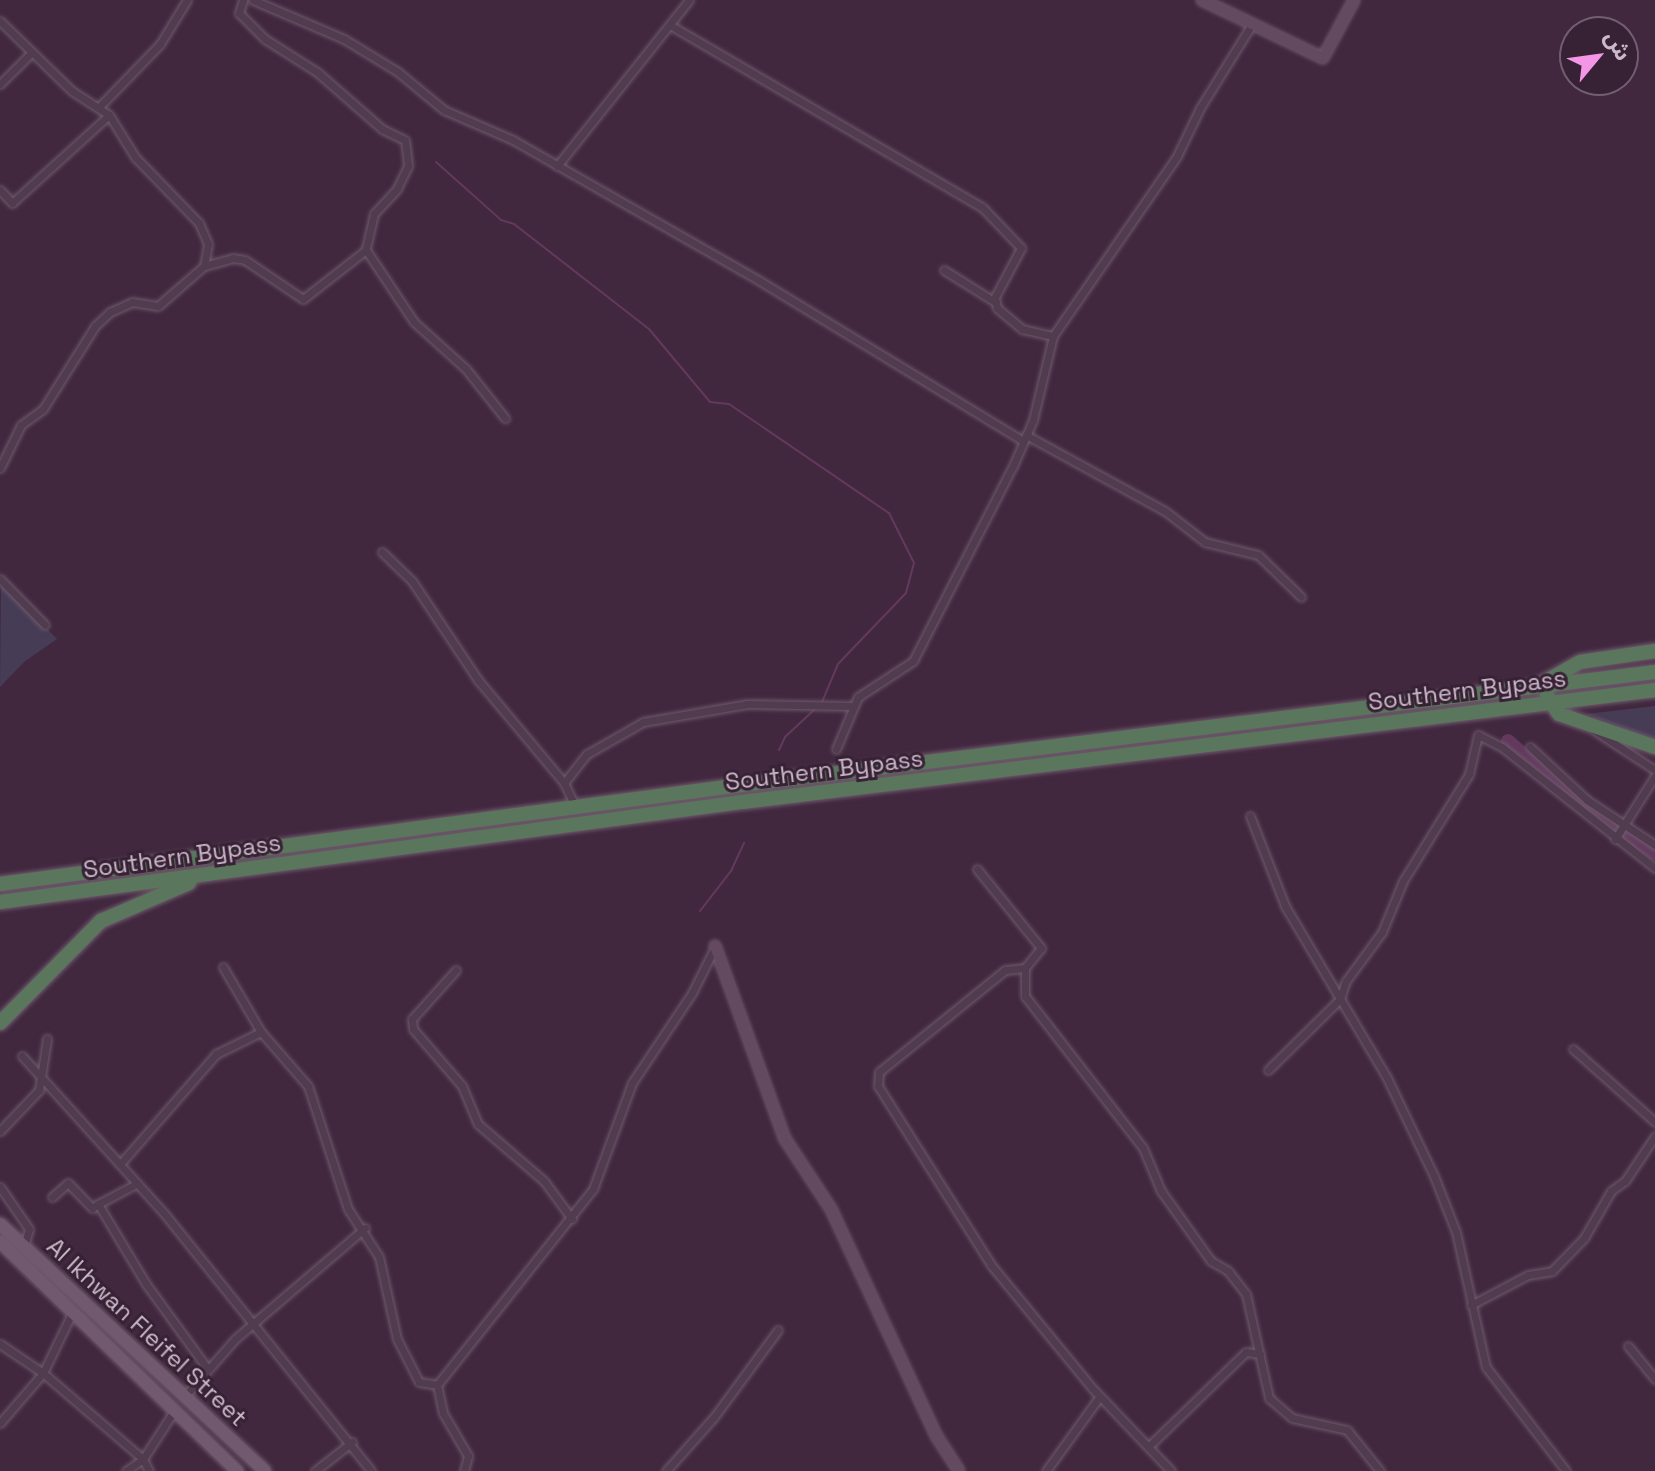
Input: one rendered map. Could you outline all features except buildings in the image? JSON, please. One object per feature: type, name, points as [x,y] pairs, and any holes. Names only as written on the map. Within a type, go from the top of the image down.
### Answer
[{"type":"highway","points":[[1655,651],[1580,662],[1541,686],[1548,703],[1559,714],[1655,747]]},
{"type":"highway","name":"Southern Bypass","points":[[0,884],[1655,672]]},
{"type":"highway","name":"Southern Bypass","points":[[0,902],[729,803],[1655,690]]},
{"type":"highway","points":[[0,1023],[101,921],[207,876]]},
{"type":"main road","name":"Al Ikhwan Fleifel Street","points":[[0,1224],[265,1471]]},
{"type":"main road","name":"Al Ikhwan Fleifel Street","points":[[0,1242],[237,1471]]},
{"type":"street","points":[[100,106],[160,44],[187,0]]},
{"type":"street","points":[[0,468],[21,425],[43,409],[101,319],[128,302],[158,306],[204,266],[233,258],[245,260],[303,299],[366,250],[374,214],[397,189],[408,166],[405,140],[382,129],[317,72],[265,39],[239,13],[243,0]]},
{"type":"street","points":[[253,0],[344,39],[398,72],[444,110],[557,166],[760,281],[1024,437],[1165,511],[1205,542],[1258,555],[1301,597]]},
{"type":"street","points":[[557,166],[689,0]]},
{"type":"street","points":[[1202,0],[1323,58],[1354,0]]},
{"type":"street","points":[[0,21],[72,91],[100,106],[109,115],[135,157],[199,223],[208,244],[204,266]]},
{"type":"street","points":[[836,749],[852,706],[864,690],[913,661],[977,542],[1024,437],[1053,336],[1177,156],[1200,108],[1252,24]]},
{"type":"street","points":[[670,25],[947,184],[996,219],[1021,248],[995,302]]},
{"type":"street","points":[[0,84],[32,52]]},
{"type":"street","points":[[0,190],[12,203],[109,115]]},
{"type":"street","points":[[366,250],[414,322],[466,369],[505,418]]},
{"type":"street","points":[[944,270],[995,302],[999,313],[1022,329],[1053,336]]},
{"type":"street","points":[[382,552],[412,581],[478,680],[564,783],[576,808]]},
{"type":"street","points":[[0,579],[45,625]]},
{"type":"street","points":[[564,783],[587,754],[643,722],[747,704],[852,706]]},
{"type":"street","points":[[1587,723],[1655,773],[1615,839]]},
{"type":"street","points":[[1268,1070],[1340,999],[1346,981],[1382,932],[1403,881],[1469,774],[1478,735],[1503,748],[1655,868]]},
{"type":"street","points":[[1530,747],[1587,800],[1655,845]]},
{"type":"street","points":[[1250,816],[1285,906],[1387,1078],[1434,1176],[1456,1232],[1486,1367],[1566,1471]]},
{"type":"street","points":[[977,869],[1041,948],[1025,968],[1025,996],[1143,1148],[1161,1191],[1211,1261],[1228,1271],[1246,1294],[1269,1398],[1292,1418],[1347,1430],[1380,1471]]},
{"type":"street","points":[[437,1385],[593,1189],[632,1083],[692,993],[715,946]]},
{"type":"street","points":[[715,946],[785,1139],[831,1209],[937,1437],[959,1471]]},
{"type":"street","points":[[223,967],[261,1032],[308,1086],[348,1209],[365,1228],[379,1257],[397,1339],[419,1382],[437,1385]]},
{"type":"street","points":[[1025,968],[1005,970],[879,1072],[878,1086],[991,1265],[1100,1396],[1171,1471]]},
{"type":"street","points":[[456,970],[412,1019],[413,1029],[462,1086],[478,1124],[544,1181],[572,1219]]},
{"type":"street","points":[[121,1163],[216,1054],[261,1032]]},
{"type":"street","points":[[0,1131],[35,1099],[41,1082],[40,1059],[47,1039]]},
{"type":"street","points":[[1573,1049],[1655,1122]]},
{"type":"street","points":[[22,1056],[41,1082],[121,1163],[252,1325],[352,1442],[371,1471]]},
{"type":"street","points":[[1471,1305],[1528,1275],[1552,1271],[1584,1238],[1611,1191],[1625,1181],[1655,1136]]},
{"type":"street","points":[[52,1197],[68,1183],[92,1208],[136,1184]]},
{"type":"street","points":[[0,1187],[27,1223],[31,1236],[24,1247]]},
{"type":"street","points":[[98,1204],[146,1284],[207,1368]]},
{"type":"street","points":[[185,1396],[207,1368],[252,1325],[365,1228]]},
{"type":"street","points":[[0,1423],[43,1373],[72,1313]]},
{"type":"street","points":[[666,1471],[714,1417],[778,1330]]},
{"type":"street","points":[[0,1344],[43,1373],[143,1459],[149,1471]]},
{"type":"street","points":[[1628,1346],[1655,1379]]},
{"type":"street","points":[[1148,1447],[1246,1352],[1260,1354]]},
{"type":"street","points":[[437,1385],[443,1413],[468,1456],[464,1471]]},
{"type":"street","points":[[1046,1471],[1100,1396]]},
{"type":"street","points":[[126,1471],[143,1459],[174,1411]]},
{"type":"street","points":[[315,1471],[352,1442]]},
{"type":"shaded area","points":[[1,582],[57,639],[24,662],[0,687]]},
{"type":"shaded area","points":[[1655,706],[1655,741],[1586,714]]},
{"type":"waterway","points":[[436,162],[501,220],[514,224],[649,329],[710,402],[729,404],[889,513],[914,563],[906,593],[838,664],[822,702]]},
{"type":"waterway","points":[[779,750],[785,737],[814,710]]},
{"type":"waterway","points":[[1508,741],[1579,804],[1655,853]]},
{"type":"waterway","points":[[700,911],[731,871],[744,843]]}]
